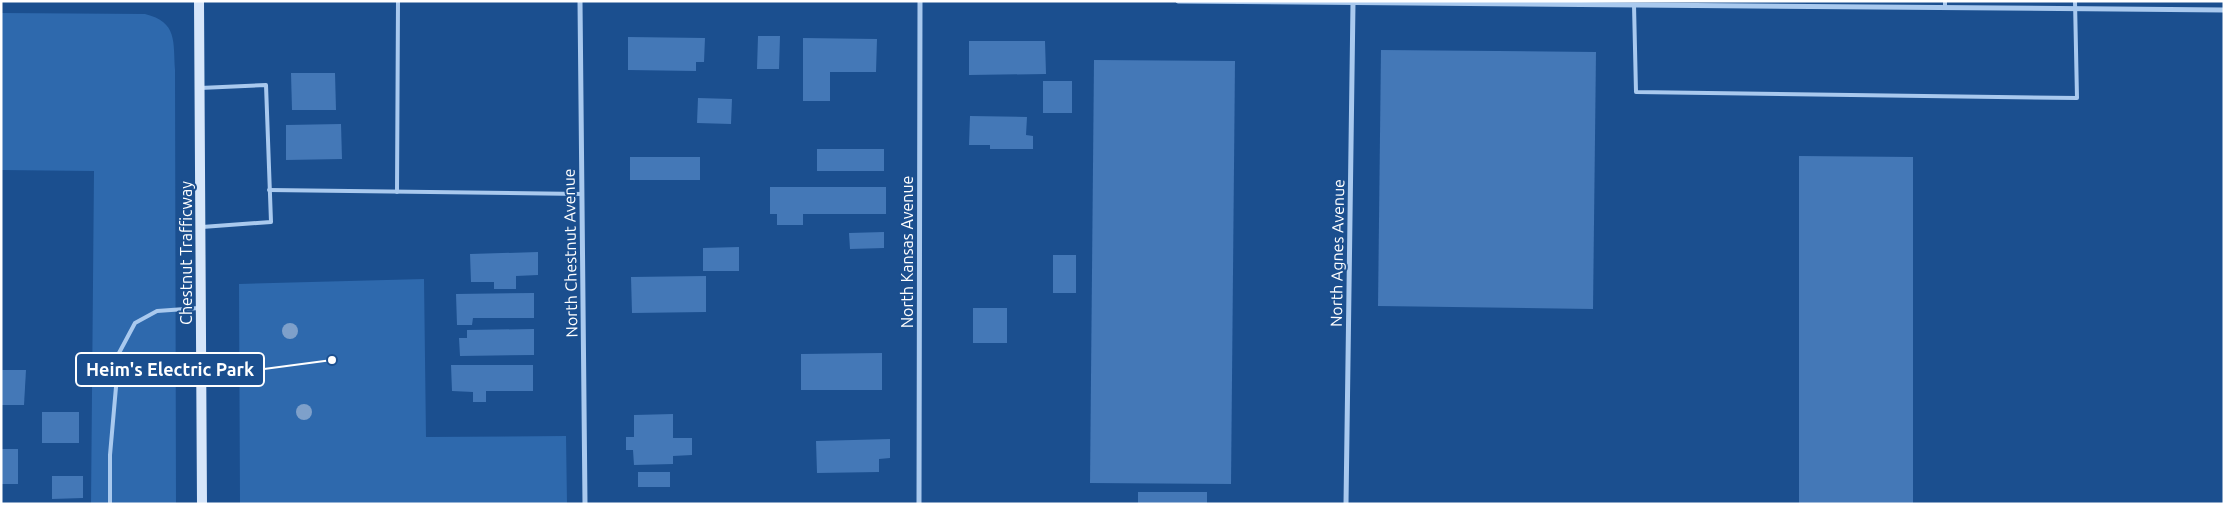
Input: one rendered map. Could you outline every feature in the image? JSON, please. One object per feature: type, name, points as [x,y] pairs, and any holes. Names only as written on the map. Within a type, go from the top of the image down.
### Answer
[{"type":"street","name":"Chestnut Trafficway","points":[[199,1],[202,504]]},
{"type":"street","name":"North Chestnut Avenue","points":[[580,1],[585,504]]},
{"type":"street","name":"North Kansas Avenue","points":[[919,504],[920,1]]},
{"type":"street","points":[[1178,1],[1634,5],[1656,3],[1945,4],[2224,10]]},
{"type":"street","name":"North Agnes Avenue","points":[[1346,504],[1352,3]]},
{"type":"lane","points":[[397,192],[398,1]]},
{"type":"lane","points":[[1634,5],[1636,92],[2077,98],[2075,1]]},
{"type":"lane","points":[[200,88],[266,85],[271,222],[201,227]]},
{"type":"lane","points":[[270,190],[582,194]]},
{"type":"lane","points":[[110,504],[110,455],[118,353],[135,323],[157,311],[201,308]]},
{"type":"shaded area","points":[[1,13],[145,14],[163,22],[172,34],[175,70],[176,504],[91,504],[94,171],[1,170]]},
{"type":"shaded area","points":[[424,279],[426,437],[566,436],[567,504],[240,504],[239,284]]},
{"type":"building","points":[[758,36],[780,36],[779,69],[757,69]]},
{"type":"building","points":[[628,37],[705,38],[704,62],[696,62],[696,71],[628,70]]},
{"type":"building","points":[[803,38],[877,39],[876,72],[830,72],[830,101],[803,101]]},
{"type":"building","points":[[969,41],[1045,41],[1046,74],[969,75]]},
{"type":"building","points":[[1381,50],[1596,52],[1593,309],[1378,306]]},
{"type":"building","points":[[1094,60],[1235,61],[1231,484],[1090,483]]},
{"type":"building","points":[[291,73],[335,73],[336,110],[292,110]]},
{"type":"building","points":[[1043,81],[1072,81],[1072,113],[1043,113]]},
{"type":"building","points":[[698,98],[732,99],[731,124],[697,123]]},
{"type":"building","points":[[970,116],[1027,117],[1026,135],[1033,136],[1033,149],[990,149],[990,145],[969,145]]},
{"type":"building","points":[[341,124],[342,159],[286,160],[286,125]]},
{"type":"building","points":[[817,149],[884,149],[884,171],[817,171]]},
{"type":"building","points":[[1799,156],[1913,157],[1913,504],[1799,504]]},
{"type":"building","points":[[630,157],[700,157],[700,180],[630,180]]},
{"type":"building","points":[[770,187],[886,187],[886,214],[803,214],[803,225],[777,225],[777,214],[770,214]]},
{"type":"building","points":[[884,232],[884,248],[850,249],[849,233]]},
{"type":"building","points":[[739,247],[739,271],[703,271],[703,248]]},
{"type":"building","points":[[538,252],[538,275],[516,276],[516,289],[494,289],[494,282],[471,282],[470,254]]},
{"type":"building","points":[[1053,255],[1076,255],[1076,293],[1053,293]]},
{"type":"building","points":[[706,276],[706,312],[632,313],[631,277]]},
{"type":"building","points":[[534,293],[534,318],[473,318],[472,325],[457,325],[456,294]]},
{"type":"building","points":[[973,308],[1007,308],[1007,343],[973,343]]},
{"type":"building","points":[[534,329],[534,355],[460,356],[459,338],[467,338],[467,330]]},
{"type":"building","points":[[882,353],[882,390],[801,390],[801,354]]},
{"type":"building","points":[[451,365],[533,365],[533,391],[486,391],[486,402],[473,402],[473,392],[452,391]]},
{"type":"building","points":[[1,370],[26,370],[24,405],[1,405]]},
{"type":"building","points":[[42,412],[79,412],[79,443],[42,443]]},
{"type":"building","points":[[673,414],[673,438],[692,438],[692,455],[673,456],[673,464],[634,465],[633,450],[626,450],[626,437],[634,437],[634,415]]},
{"type":"building","points":[[890,439],[890,458],[879,459],[879,472],[817,473],[816,441]]},
{"type":"building","points":[[1,449],[18,449],[18,484],[1,484]]},
{"type":"building","points":[[638,472],[670,472],[670,487],[638,487]]},
{"type":"building","points":[[52,476],[83,476],[83,498],[52,499]]},
{"type":"building","points":[[1138,492],[1207,492],[1207,504],[1138,504]]},
{"type":"place","name":"Heim's Electric Park","points":[[332,360]]}]
